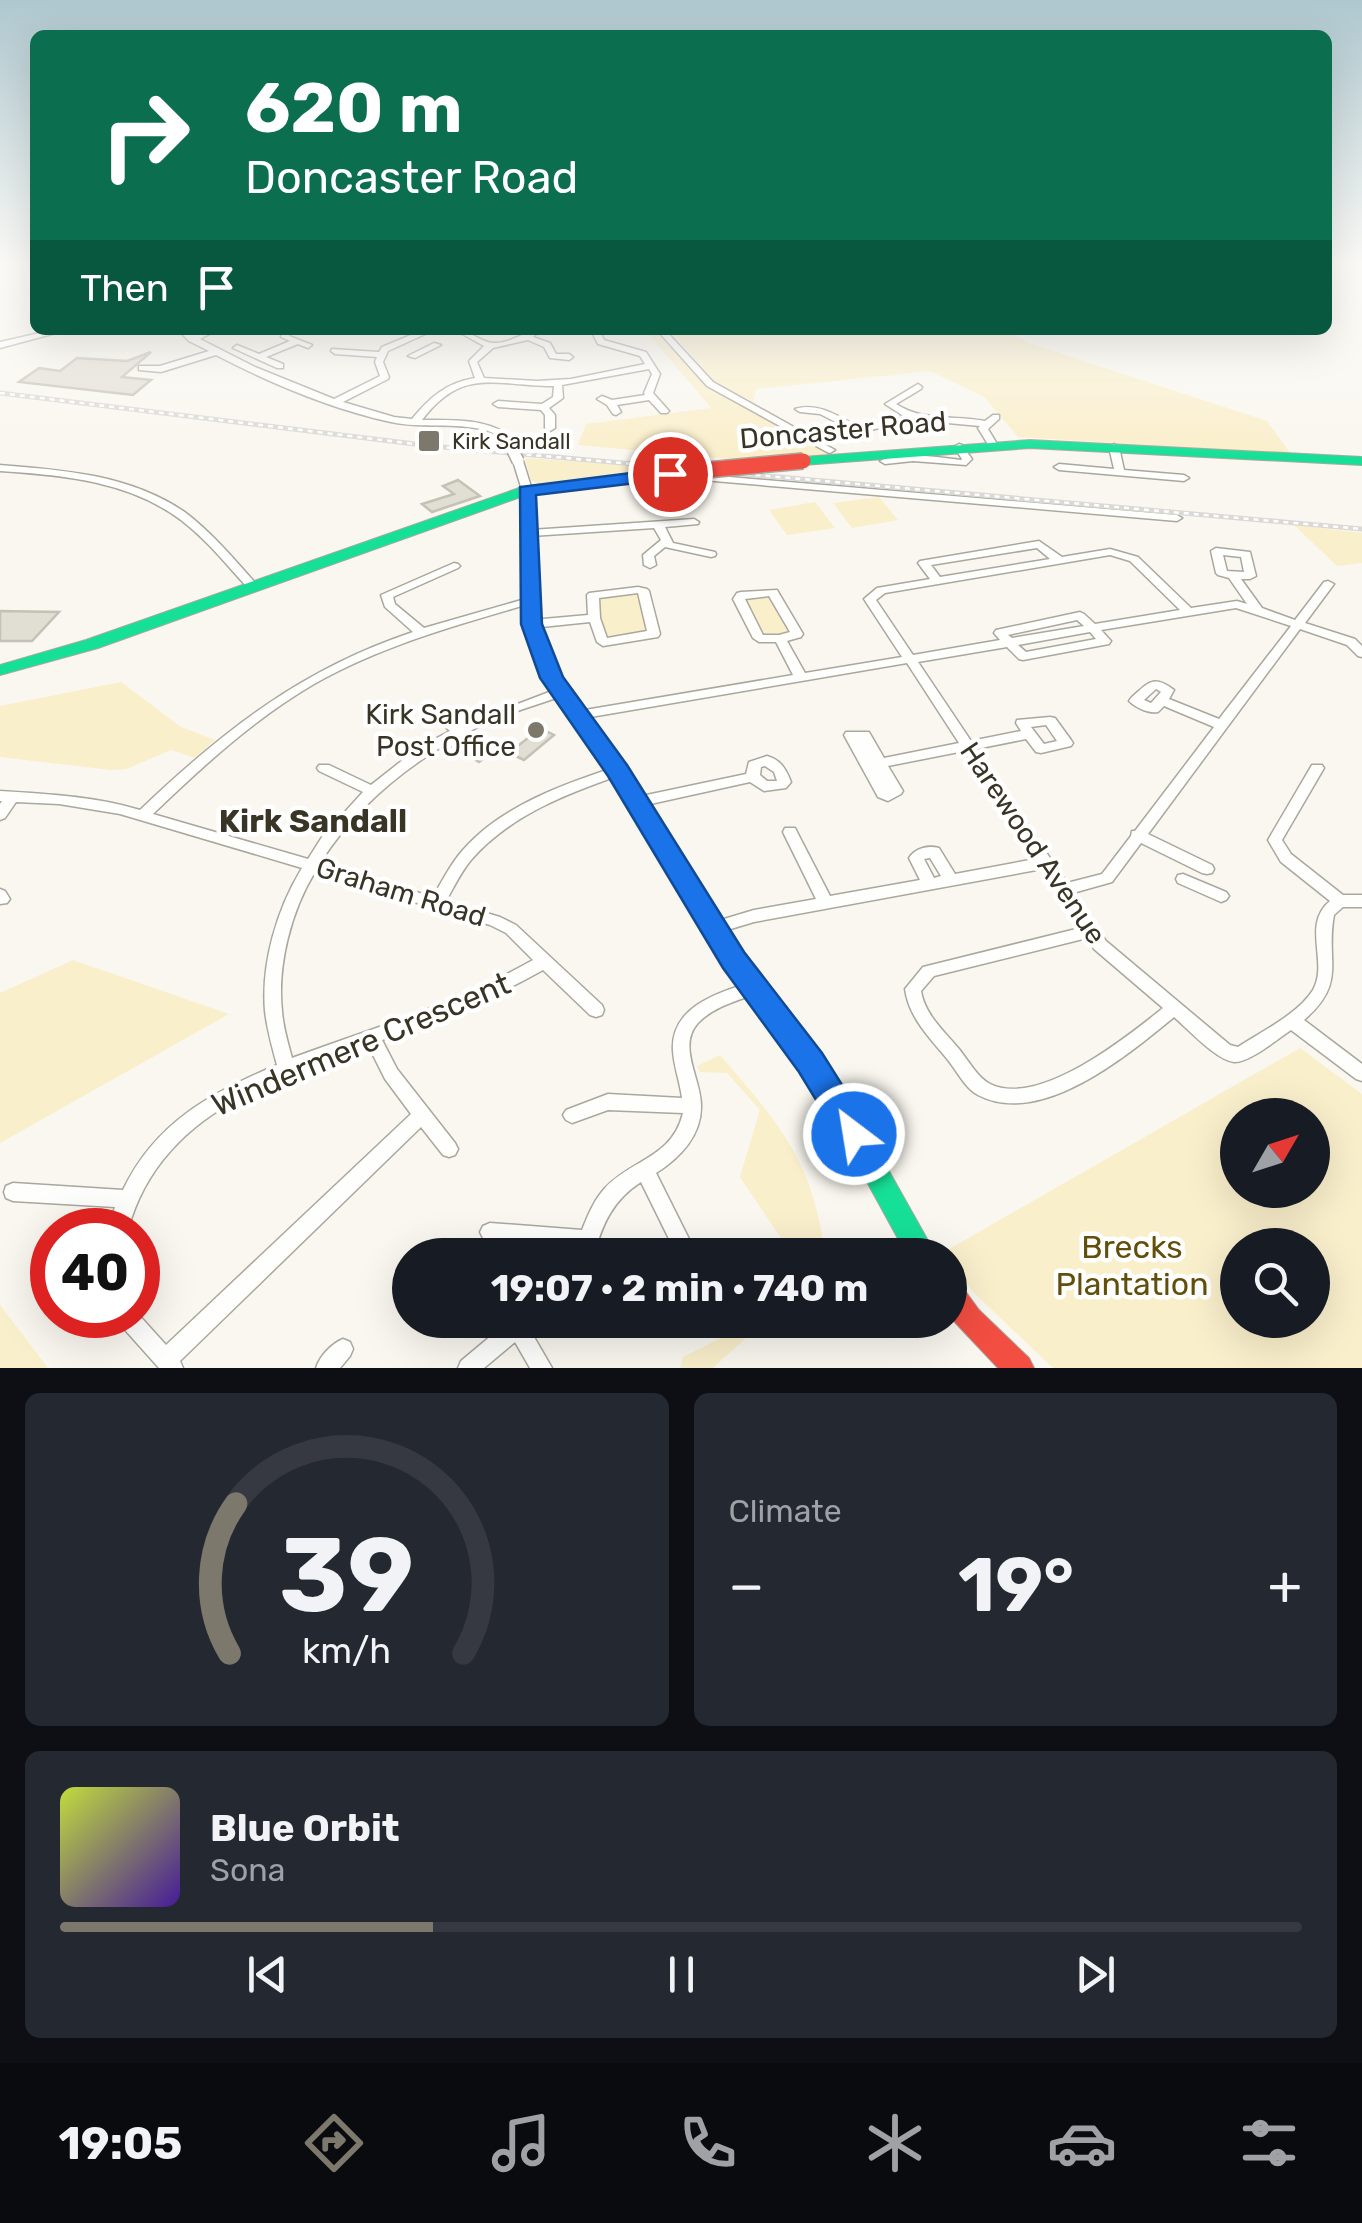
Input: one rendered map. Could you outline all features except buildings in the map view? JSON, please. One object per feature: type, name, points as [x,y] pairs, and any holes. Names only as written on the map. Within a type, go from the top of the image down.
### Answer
[{"type":"street","points":[[0,344],[40,335]]},
{"type":"street","points":[[188,335],[216,352],[335,402],[414,423],[491,427],[506,437],[527,490],[532,624],[544,662],[618,771],[714,928],[840,1108],[913,1238]]},
{"type":"street","points":[[192,338],[200,335]]},
{"type":"street","points":[[259,357],[304,343],[284,335]]},
{"type":"street","points":[[324,363],[338,352],[380,355],[419,335]]},
{"type":"street","points":[[469,335],[490,346]]},
{"type":"street","points":[[480,379],[474,361],[490,346],[528,335]]},
{"type":"street","points":[[533,335],[547,345],[556,359],[569,357]]},
{"type":"street","points":[[597,335],[598,340],[640,352],[656,374],[648,390],[658,403]]},
{"type":"street","points":[[666,335],[710,384],[830,450]]},
{"type":"street","points":[[408,340],[432,346],[412,356]]},
{"type":"street","points":[[237,348],[280,366]]},
{"type":"street","points":[[142,368],[161,369],[216,352]]},
{"type":"street","points":[[335,402],[385,377],[380,355]]},
{"type":"street","points":[[414,423],[436,394],[480,379],[558,384],[652,366]]},
{"type":"street","points":[[498,404],[544,407],[558,398],[558,384]]},
{"type":"street","points":[[912,418],[890,404],[915,384],[931,386]]},
{"type":"street","points":[[610,405],[675,399]]},
{"type":"street","points":[[544,407],[550,415],[550,428]]},
{"type":"street","points":[[800,409],[826,409],[857,430]]},
{"type":"street","points":[[842,438],[857,430],[912,418],[984,424],[996,418]]},
{"type":"street","points":[[984,424],[985,435],[992,444]]},
{"type":"street","name":"Doncaster Road","points":[[0,670],[92,644],[251,584],[527,490],[992,444],[1362,461]]},
{"type":"street","points":[[885,460],[913,458],[963,463],[968,459],[959,446]]},
{"type":"street","points":[[1114,447],[1120,473]]},
{"type":"street","points":[[1059,467],[1184,478]]},
{"type":"street","points":[[0,468],[81,477],[152,498],[195,526],[251,584]]},
{"type":"street","points":[[667,474],[1177,518]]},
{"type":"street","points":[[530,533],[692,521],[684,505]]},
{"type":"street","points":[[657,524],[664,542],[694,553],[716,553]]},
{"type":"street","points":[[650,564],[648,554],[664,542]]},
{"type":"street","points":[[1060,561],[1039,544],[924,563],[938,581],[1060,561],[1110,552],[1130,557],[1188,613]]},
{"type":"street","points":[[983,553],[998,571]]},
{"type":"street","points":[[421,632],[389,605],[387,595],[454,566]]},
{"type":"street","points":[[1233,575],[1256,608]]},
{"type":"street","name":"Harewood Avenue","points":[[938,581],[881,590],[870,599],[1108,954],[1235,1055],[1291,1020]]},
{"type":"street","points":[[1063,890],[1107,878],[1219,724],[1328,584]]},
{"type":"street","points":[[641,590],[654,634],[602,642],[594,618],[593,594],[641,590]]},
{"type":"street","points":[[773,592],[797,634],[780,639],[761,640],[739,599],[741,596],[773,592]]},
{"type":"street","points":[[143,815],[201,759],[282,699],[336,667],[421,632],[532,600]]},
{"type":"street","points":[[579,715],[1237,604],[1298,623],[1361,650]]},
{"type":"street","points":[[532,624],[594,618]]},
{"type":"street","points":[[780,639],[801,678]]},
{"type":"street","points":[[287,1071],[273,1009],[276,953],[309,864],[372,791],[404,764],[459,732],[561,692]]},
{"type":"street","points":[[1162,700],[1219,724]]},
{"type":"street","points":[[431,707],[459,732]]},
{"type":"street","points":[[880,763],[1029,734]]},
{"type":"street","points":[[324,768],[372,791]]},
{"type":"street","points":[[1317,768],[1275,840],[1286,858],[1340,901],[1361,901]]},
{"type":"street","points":[[437,904],[466,857],[506,824],[554,794],[618,771]]},
{"type":"street","points":[[637,802],[753,777]]},
{"type":"street","points":[[0,815],[6,796]]},
{"type":"street","name":"Graham Road","points":[[6,796],[70,800],[143,815],[510,928],[596,1010]]},
{"type":"street","points":[[790,832],[826,904]]},
{"type":"street","points":[[1137,836],[1201,866],[1182,881],[1221,896]]},
{"type":"street","points":[[930,884],[916,858],[919,854],[934,852],[952,881]]},
{"type":"street","points":[[714,928],[754,916],[1044,862]]},
{"type":"street","points":[[1340,901],[1325,917],[1322,990],[1291,1020],[1362,1074]]},
{"type":"street","points":[[1090,931],[929,970],[913,988],[917,1008],[974,1081],[990,1092],[1015,1098],[1040,1092],[1108,1059],[1174,1008]]},
{"type":"street","name":"Windermere Crescent","points":[[123,1208],[125,1199],[168,1139],[217,1100],[483,995],[545,961]]},
{"type":"street","points":[[590,1238],[596,1216],[607,1200],[679,1143],[688,1130],[693,1091],[681,1047],[684,1030],[699,1011],[755,987]]},
{"type":"street","points":[[372,1037],[391,1074],[449,1149]]},
{"type":"street","points":[[572,1115],[608,1102],[693,1106]]},
{"type":"street","points":[[146,1338],[169,1364],[421,1116]]},
{"type":"street","points":[[645,1170],[679,1238]]},
{"type":"street","points":[[13,1192],[125,1199]]},
{"type":"street","points":[[490,1232],[526,1238]]},
{"type":"street","points":[[967,1317],[1019,1368]]},
{"type":"street","points":[[468,1368],[504,1338]]},
{"type":"street","points":[[528,1338],[542,1368]]},
{"type":"street","points":[[326,1368],[343,1349]]},
{"type":"green space","points":[[649,335],[659,335],[704,385],[833,455],[750,461],[578,445],[586,424],[711,408]]},
{"type":"green space","points":[[674,335],[1014,335],[1267,421],[1291,454],[1018,437],[984,397],[930,371],[756,389],[753,402],[714,381]]},
{"type":"green space","points":[[525,458],[669,468],[538,484],[531,480]]},
{"type":"green space","points":[[879,497],[898,520],[852,528],[833,503]]},
{"type":"green space","points":[[815,502],[835,528],[787,535],[769,510]]},
{"type":"green space","points":[[1294,525],[1362,533],[1362,563],[1337,566]]},
{"type":"green space","points":[[635,591],[640,595],[650,632],[611,639],[605,636],[596,597]]},
{"type":"green space","points":[[773,596],[791,633],[769,638],[761,635],[743,597]]},
{"type":"green space","points":[[121,682],[181,727],[215,740],[195,758],[171,750],[126,769],[0,757],[0,706]]},
{"type":"green space","points":[[73,960],[229,1014],[0,1143],[0,993]]},
{"type":"green space","name":"Brecks Plantation","points":[[1300,1048],[1362,1094],[1362,1368],[1053,1368],[967,1284],[967,1239]]},
{"type":"green space","points":[[720,1055],[760,1102],[802,1168],[822,1238],[781,1238],[740,1177],[760,1110],[727,1073],[700,1072],[697,1066]]},
{"type":"green space","points":[[0,1305],[48,1368],[0,1368]]},
{"type":"green space","points":[[721,1338],[746,1338],[713,1368],[680,1368],[683,1357]]},
{"type":"railway","points":[[0,393],[431,446],[1362,529]]},
{"type":"traffic: fast","points":[[803,461],[1030,444],[1362,461]]},
{"type":"traffic: fast","points":[[0,670],[92,644],[527,490],[664,474]]},
{"type":"traffic: fast","points":[[684,880],[733,960],[840,1108],[913,1238]]},
{"type":"traffic: slow","points":[[527,490],[532,624],[552,678],[618,771],[684,880]]},
{"type":"traffic: jam","points":[[664,474],[803,461]]},
{"type":"traffic: jam","points":[[967,1317],[1019,1368]]},
{"type":"place","name":"Kirk Sandall","points":[[429,441]]},
{"type":"place","name":"Kirk Sandall Post Office","points":[[536,730]]},
{"type":"district","name":"Kirk Sandall","points":[[313,821]]},
{"type":"route","points":[[670,474],[527,490],[536,642],[552,678],[618,771],[734,960],[810,1062],[854,1134]]}]
